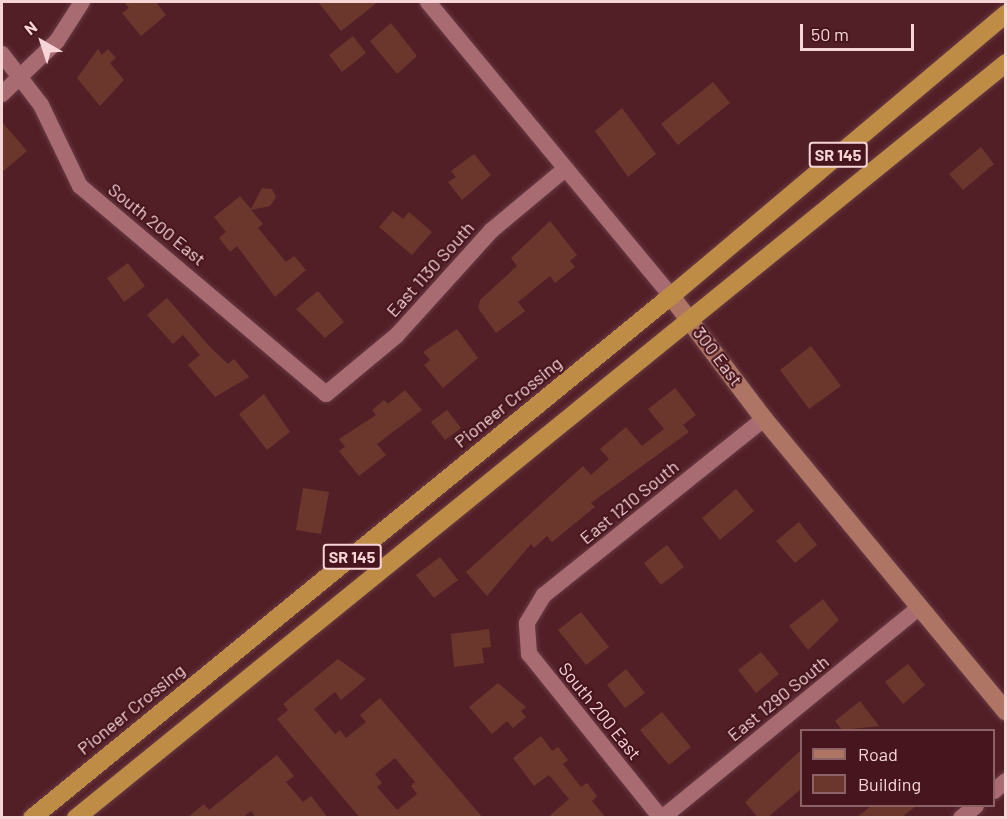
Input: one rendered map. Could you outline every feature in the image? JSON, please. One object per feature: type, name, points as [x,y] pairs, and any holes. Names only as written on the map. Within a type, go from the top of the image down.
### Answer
[{"type":"highway","name":"Pioneer Crossing","points":[[32,818],[671,296],[1005,14]]},
{"type":"highway","name":"SR 145","points":[[76,818],[688,317],[727,292],[1005,63]]},
{"type":"street","points":[[2,94],[57,41],[82,2]]},
{"type":"street","name":"300 East","points":[[428,2],[564,170],[671,296],[764,419],[1005,712]]},
{"type":"street","name":"South 200 East","points":[[2,54],[41,105],[80,186],[326,394]]},
{"type":"street","name":"East 1130 South","points":[[326,394],[397,335],[492,230],[564,170]]},
{"type":"street","name":"East 1210 South","points":[[527,622],[544,595],[764,419]]},
{"type":"street","name":"East 1290 South","points":[[662,818],[919,608]]},
{"type":"street","name":"South 200 East","points":[[527,622],[530,654],[662,818]]},
{"type":"street","points":[[962,818],[975,807]]},
{"type":"building","points":[[124,2],[156,2],[166,15],[141,36],[122,13],[129,8]]},
{"type":"building","points":[[318,2],[378,2],[341,31]]},
{"type":"building","points":[[391,23],[417,56],[397,74],[370,41]]},
{"type":"building","points":[[353,36],[366,53],[342,72],[329,55]]},
{"type":"building","points":[[98,49],[102,55],[108,49],[116,58],[110,63],[124,80],[100,106],[77,78]]},
{"type":"building","points":[[713,82],[730,103],[678,145],[661,124]]},
{"type":"building","points":[[622,108],[656,154],[628,177],[595,131]]},
{"type":"building","points":[[2,122],[27,151],[2,172]]},
{"type":"building","points":[[981,147],[994,164],[963,190],[949,174]]},
{"type":"building","points":[[474,154],[491,175],[462,200],[448,182],[456,177],[451,171]]},
{"type":"building","points":[[262,188],[272,189],[276,197],[270,206],[251,210],[263,224],[258,228],[286,262],[294,256],[306,270],[275,297],[237,246],[230,252],[219,238],[226,232],[214,217],[240,196],[251,209]]},
{"type":"building","points":[[393,211],[403,219],[409,212],[432,232],[412,255],[379,227]]},
{"type":"building","points":[[550,221],[577,255],[570,261],[575,267],[555,283],[550,276],[518,302],[525,311],[496,333],[478,308],[480,300],[517,266],[511,258]]},
{"type":"building","points":[[128,263],[145,286],[124,302],[107,278]]},
{"type":"building","points":[[318,291],[344,322],[325,338],[296,309]]},
{"type":"building","points":[[167,298],[210,347],[228,364],[234,359],[249,377],[215,397],[188,365],[200,355],[183,335],[173,344],[147,315]]},
{"type":"building","points":[[457,329],[478,358],[443,388],[424,365],[430,360],[423,352]]},
{"type":"building","points":[[811,346],[841,386],[809,409],[780,370]]},
{"type":"building","points":[[675,388],[696,415],[683,425],[689,432],[591,503],[595,507],[552,542],[547,536],[534,548],[531,544],[487,596],[466,572],[583,466],[591,475],[609,459],[600,449],[626,427],[642,446],[664,429],[648,409]]},
{"type":"building","points":[[405,390],[422,410],[377,444],[386,455],[359,476],[339,451],[345,447],[339,439],[376,415],[372,410],[384,400],[388,404]]},
{"type":"building","points":[[264,394],[290,432],[267,450],[239,414]]},
{"type":"building","points":[[447,410],[461,428],[445,440],[431,422]]},
{"type":"building","points":[[303,488],[329,492],[321,534],[296,530]]},
{"type":"building","points":[[736,489],[754,511],[720,540],[702,518]]},
{"type":"building","points":[[799,522],[817,545],[795,563],[776,541]]},
{"type":"building","points":[[667,545],[684,567],[661,585],[644,563]]},
{"type":"building","points":[[440,557],[458,580],[434,598],[416,575]]},
{"type":"building","points":[[823,599],[839,620],[808,650],[789,626]]},
{"type":"building","points":[[581,612],[609,647],[586,665],[558,630]]},
{"type":"building","points":[[489,629],[491,647],[482,648],[484,663],[454,667],[451,634]]},
{"type":"building","points":[[761,652],[779,674],[756,693],[738,670]]},
{"type":"building","points":[[338,659],[366,679],[341,700],[335,692],[314,709],[335,734],[340,730],[346,738],[366,722],[360,715],[380,698],[483,818],[360,818],[277,719],[288,710],[283,704]],"holes":[[[395,758],[415,782],[411,786],[417,794],[397,810],[377,787],[382,783],[375,774]]]},
{"type":"building","points":[[908,664],[925,685],[903,704],[885,682]]},
{"type":"building","points":[[626,669],[645,693],[625,708],[607,685]]},
{"type":"building","points":[[498,683],[526,707],[521,711],[526,717],[513,728],[507,721],[492,734],[469,707]]},
{"type":"building","points":[[860,701],[879,726],[841,729],[835,721]]},
{"type":"building","points":[[662,712],[691,747],[669,765],[640,730]]},
{"type":"building","points":[[541,736],[552,751],[558,747],[568,760],[563,764],[581,787],[587,783],[597,796],[592,801],[606,818],[547,818],[569,799],[549,775],[534,786],[513,758]]},
{"type":"building","points":[[800,751],[800,790],[767,818],[758,818],[745,802]]},
{"type":"building","points":[[277,755],[294,776],[286,782],[303,802],[311,796],[328,818],[256,818],[251,811],[242,818],[187,818],[204,804],[209,810]]},
{"type":"building","points":[[870,807],[915,807],[901,818],[856,818]]}]
